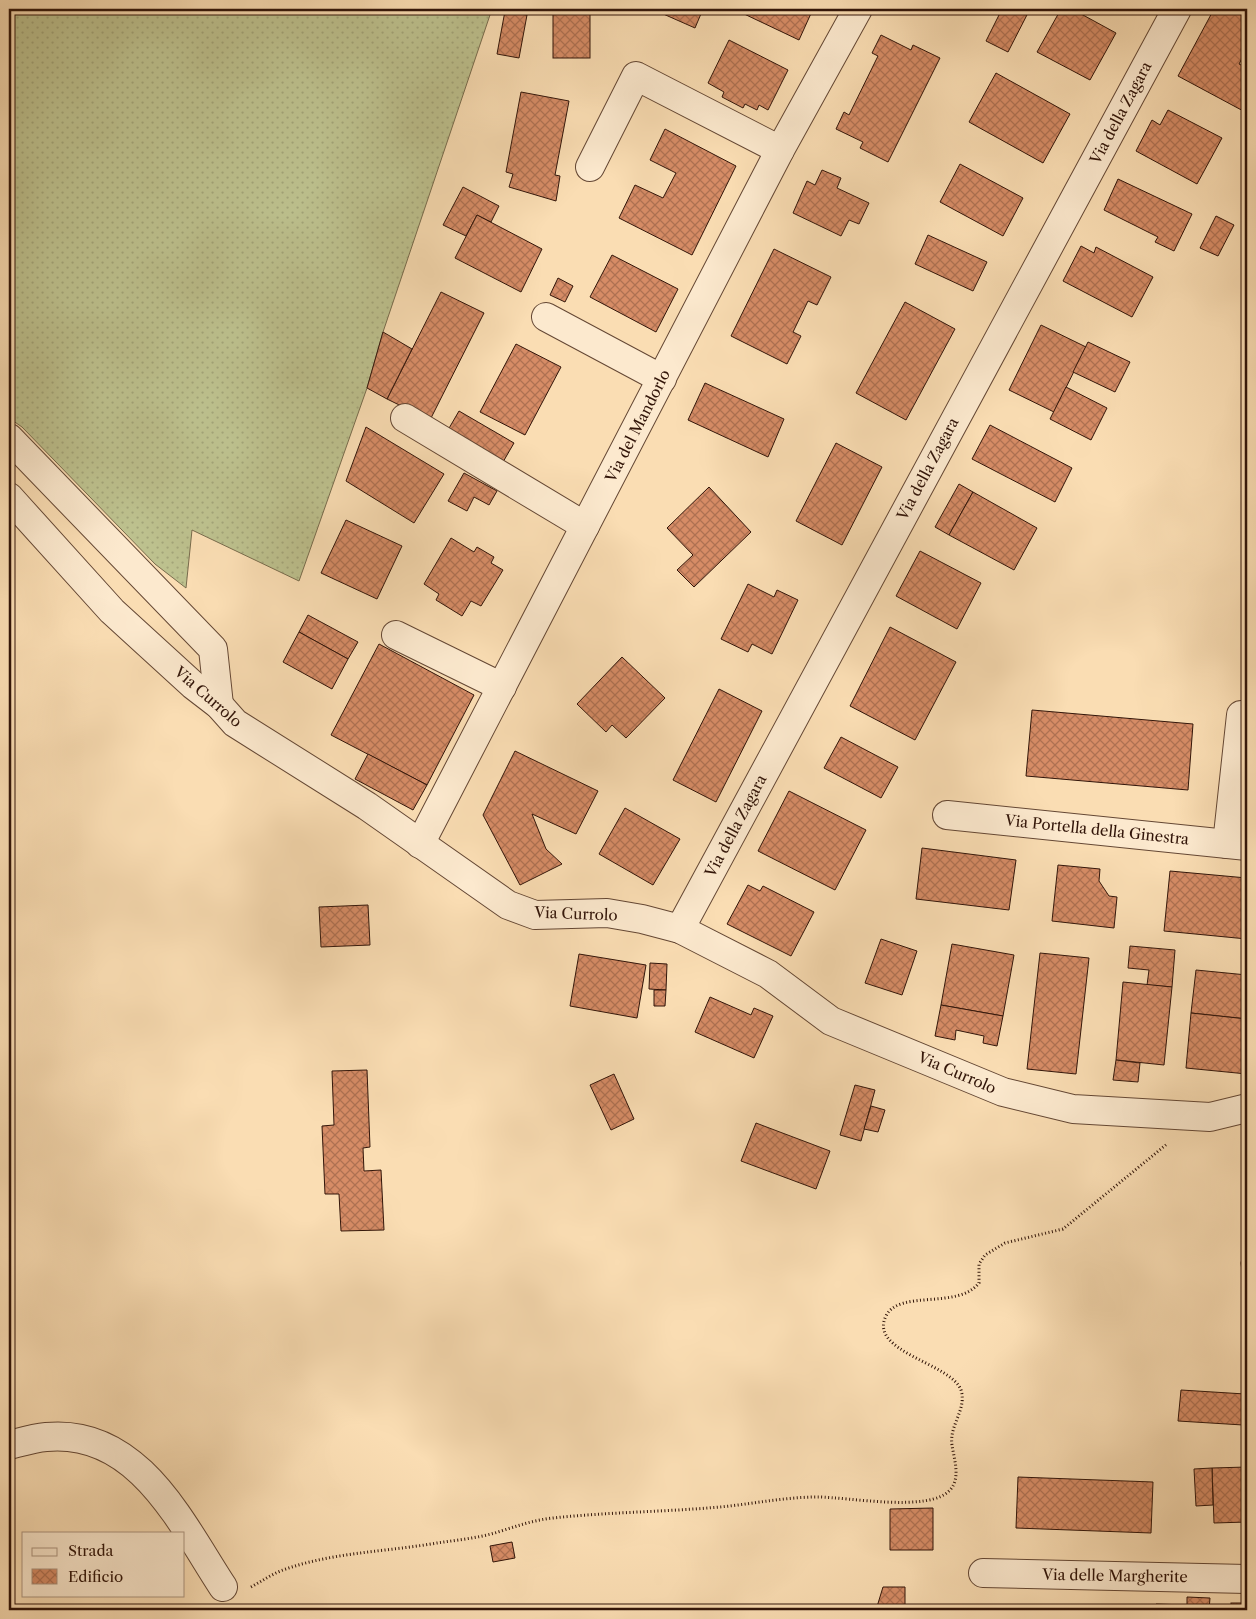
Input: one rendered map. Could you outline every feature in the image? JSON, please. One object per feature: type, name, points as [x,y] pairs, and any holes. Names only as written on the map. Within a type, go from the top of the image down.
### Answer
[{"type":"street","name":"Via del Mandorlo","points":[[420,844],[780,150],[858,9]]},
{"type":"street","name":"Via della Zagara","points":[[680,930],[1177,9]]},
{"type":"street","points":[[590,167],[636,76],[780,150]]},
{"type":"street","points":[[546,317],[662,379]]},
{"type":"street","points":[[405,418],[586,526]]},
{"type":"street","points":[[9,438],[213,649],[219,705]]},
{"type":"street","name":"Via Currolo","points":[[9,497],[112,611],[193,685],[219,705],[235,723],[352,796],[508,905],[535,915],[607,913],[642,919],[680,930],[768,974],[831,1021],[1003,1092],[1073,1109],[1210,1118],[1247,1108]]},
{"type":"street","points":[[396,635],[502,687]]},
{"type":"street","points":[[1237,845],[1241,714]]},
{"type":"street","name":"Via Portella della Ginestra","points":[[947,815],[1237,845]]},
{"type":"street","points":[[9,1445],[46,1436],[74,1438],[100,1444],[126,1458],[159,1489],[223,1587]]},
{"type":"street","name":"Via delle Margherite","points":[[983,1574],[1247,1579]]},
{"type":"path","points":[[223,1587],[251,1588],[280,1571],[352,1552],[457,1540],[497,1533],[522,1523],[553,1518],[720,1507],[817,1497],[907,1502],[925,1501],[945,1495],[953,1487],[956,1478],[952,1435],[953,1425],[961,1410],[961,1392],[950,1377],[897,1347],[884,1327],[884,1318],[891,1307],[904,1303],[966,1295],[979,1283],[979,1264],[985,1255],[1005,1243],[1063,1229],[1159,1149],[1173,1140]]},
{"type":"green space","points":[[9,9],[492,9],[383,332],[367,388],[299,581],[192,530],[186,588],[155,564],[22,427],[9,418]]},
{"type":"building","points":[[553,9],[590,9],[590,58],[553,58]]},
{"type":"building","points":[[652,9],[703,9],[695,28]]},
{"type":"building","points":[[741,9],[813,9],[799,40],[740,12]]},
{"type":"building","points":[[1002,9],[1030,9],[1008,52],[986,41]]},
{"type":"building","points":[[1061,9],[1072,9],[1116,33],[1090,80],[1037,52]]},
{"type":"building","points":[[1214,9],[1247,9],[1247,52],[1239,64],[1247,68],[1247,113],[1178,76]]},
{"type":"building","points":[[505,11],[527,15],[519,58],[497,54]]},
{"type":"building","points":[[881,35],[911,50],[913,45],[940,58],[888,162],[860,148],[863,142],[836,129],[844,112],[849,115],[878,56],[872,53]]},
{"type":"building","points":[[729,40],[788,70],[768,110],[759,105],[757,110],[745,104],[743,108],[722,97],[724,92],[708,83]]},
{"type":"building","points":[[996,73],[1070,114],[1043,163],[969,122]]},
{"type":"building","points":[[521,92],[569,101],[555,175],[560,176],[556,201],[509,187],[513,174],[506,172]]},
{"type":"building","points":[[1168,110],[1222,138],[1197,184],[1136,151],[1152,120],[1160,125]]},
{"type":"building","points":[[665,129],[736,166],[692,255],[619,218],[635,185],[663,198],[676,173],[650,160]]},
{"type":"building","points":[[960,164],[1023,198],[1003,236],[940,202]]},
{"type":"building","points":[[822,170],[841,178],[837,188],[869,203],[859,224],[849,220],[841,236],[793,213],[807,181],[815,185]]},
{"type":"building","points":[[1118,179],[1192,214],[1174,251],[1155,242],[1158,237],[1104,210]]},
{"type":"building","points":[[463,187],[499,206],[491,222],[477,215],[466,236],[443,225]]},
{"type":"building","points":[[477,215],[542,249],[521,292],[455,258]]},
{"type":"building","points":[[1216,216],[1234,225],[1218,256],[1200,248]]},
{"type":"building","points":[[928,235],[987,262],[973,291],[915,264]]},
{"type":"building","points":[[1081,246],[1094,253],[1096,247],[1153,277],[1132,317],[1063,281]]},
{"type":"building","points":[[774,249],[831,277],[817,305],[808,301],[793,332],[801,336],[787,364],[731,336]]},
{"type":"building","points":[[612,255],[678,289],[656,332],[590,297]]},
{"type":"building","points":[[558,278],[573,286],[565,302],[550,295]]},
{"type":"building","points":[[441,292],[484,313],[430,420],[387,399]]},
{"type":"building","points":[[905,302],[955,329],[906,420],[856,393]]},
{"type":"building","points":[[1041,325],[1086,347],[1054,412],[1009,390]]},
{"type":"building","points":[[383,332],[412,349],[387,399],[367,388]]},
{"type":"building","points":[[1088,342],[1130,362],[1115,392],[1073,372]]},
{"type":"building","points":[[516,344],[561,367],[525,435],[480,412]]},
{"type":"building","points":[[705,383],[784,419],[768,457],[688,420]]},
{"type":"building","points":[[1066,387],[1107,408],[1091,440],[1050,419]]},
{"type":"building","points":[[459,411],[514,443],[503,462],[448,430]]},
{"type":"building","points":[[990,425],[1072,468],[1055,502],[972,459]]},
{"type":"building","points":[[366,427],[444,474],[414,523],[346,481]]},
{"type":"building","points":[[836,443],[882,467],[842,545],[796,521]]},
{"type":"building","points":[[464,473],[497,491],[489,505],[474,497],[467,511],[448,501]]},
{"type":"building","points":[[959,484],[973,492],[949,535],[935,527]]},
{"type":"building","points":[[709,487],[751,532],[694,587],[677,570],[693,555],[667,528]]},
{"type":"building","points":[[973,492],[1037,528],[1014,570],[949,535]]},
{"type":"building","points":[[346,520],[402,546],[377,599],[321,573]]},
{"type":"building","points":[[451,538],[474,552],[477,547],[494,557],[491,563],[503,570],[481,606],[471,601],[462,616],[436,600],[439,594],[424,584]]},
{"type":"building","points":[[920,551],[981,583],[957,629],[896,596]]},
{"type":"building","points":[[748,584],[774,597],[777,590],[798,600],[772,654],[752,644],[748,652],[721,639]]},
{"type":"building","points":[[308,615],[358,642],[348,659],[299,632]]},
{"type":"building","points":[[890,627],[956,662],[915,740],[850,706]]},
{"type":"building","points":[[299,632],[348,659],[332,689],[283,662]]},
{"type":"building","points":[[379,644],[474,695],[427,785],[331,735]]},
{"type":"building","points":[[622,657],[665,698],[626,738],[612,725],[606,732],[577,704]]},
{"type":"building","points":[[719,689],[762,711],[716,802],[673,780]]},
{"type":"building","points":[[1032,710],[1193,724],[1188,790],[1026,776]]},
{"type":"building","points":[[841,737],[898,767],[881,798],[824,768]]},
{"type":"building","points":[[515,751],[598,791],[576,834],[532,814],[546,849],[562,864],[520,885],[483,815]]},
{"type":"building","points":[[368,754],[427,785],[413,810],[355,779]]},
{"type":"building","points":[[789,791],[866,830],[835,890],[758,851]]},
{"type":"building","points":[[625,808],[680,839],[653,885],[599,854]]},
{"type":"building","points":[[922,848],[1016,860],[1009,910],[916,899]]},
{"type":"building","points":[[1058,865],[1100,869],[1099,881],[1109,896],[1117,897],[1114,928],[1052,921]]},
{"type":"building","points":[[1170,871],[1247,878],[1247,939],[1164,931]]},
{"type":"building","points":[[748,885],[760,891],[763,886],[814,912],[791,956],[727,924]]},
{"type":"building","points":[[368,905],[370,945],[321,947],[319,907]]},
{"type":"building","points":[[881,939],[917,951],[902,995],[865,983]]},
{"type":"building","points":[[952,944],[1014,955],[1003,1016],[941,1005]]},
{"type":"building","points":[[1130,946],[1175,950],[1172,987],[1147,985],[1149,970],[1128,968]]},
{"type":"building","points":[[1040,953],[1089,958],[1076,1074],[1027,1069]]},
{"type":"building","points":[[579,954],[646,965],[637,1018],[570,1006]]},
{"type":"building","points":[[650,963],[667,964],[666,990],[649,989]]},
{"type":"building","points":[[1196,970],[1247,975],[1247,1019],[1191,1013]]},
{"type":"building","points":[[1123,982],[1172,987],[1164,1065],[1116,1060]]},
{"type":"building","points":[[654,990],[666,990],[665,1006],[654,1006]]},
{"type":"building","points":[[710,997],[751,1015],[754,1008],[773,1016],[754,1058],[695,1032]]},
{"type":"building","points":[[941,1005],[1003,1016],[997,1046],[983,1043],[984,1036],[956,1030],[955,1040],[935,1036]]},
{"type":"building","points":[[1191,1013],[1247,1019],[1247,1074],[1186,1068]]},
{"type":"building","points":[[1116,1060],[1140,1063],[1138,1082],[1113,1080]]},
{"type":"building","points":[[367,1070],[370,1147],[363,1148],[364,1171],[381,1170],[384,1230],[341,1231],[339,1194],[325,1194],[322,1126],[334,1125],[332,1071]]},
{"type":"building","points":[[614,1074],[634,1119],[611,1130],[590,1085]]},
{"type":"building","points":[[855,1085],[875,1090],[861,1141],[840,1135]]},
{"type":"building","points":[[871,1106],[885,1110],[878,1132],[864,1129]]},
{"type":"building","points":[[756,1123],[830,1151],[816,1189],[741,1161]]},
{"type":"building","points":[[1247,1234],[1247,1296],[1245,1297],[1241,1263]]},
{"type":"building","points":[[1181,1390],[1245,1394],[1243,1425],[1178,1421]]},
{"type":"building","points":[[1247,1467],[1247,1522],[1214,1523],[1212,1468]]},
{"type":"building","points":[[1212,1468],[1213,1505],[1196,1506],[1194,1469]]},
{"type":"building","points":[[1018,1477],[1153,1482],[1151,1533],[1016,1528]]},
{"type":"building","points":[[933,1508],[933,1550],[890,1550],[890,1509]]},
{"type":"building","points":[[512,1542],[515,1558],[493,1562],[490,1546]]},
{"type":"building","points":[[883,1587],[905,1587],[905,1610],[876,1610]]},
{"type":"building","points":[[1187,1597],[1210,1598],[1209,1610],[1156,1610],[1156,1604],[1187,1605]]},
{"type":"building","points":[[1231,1603],[1247,1603],[1247,1610],[1231,1610]]}]
